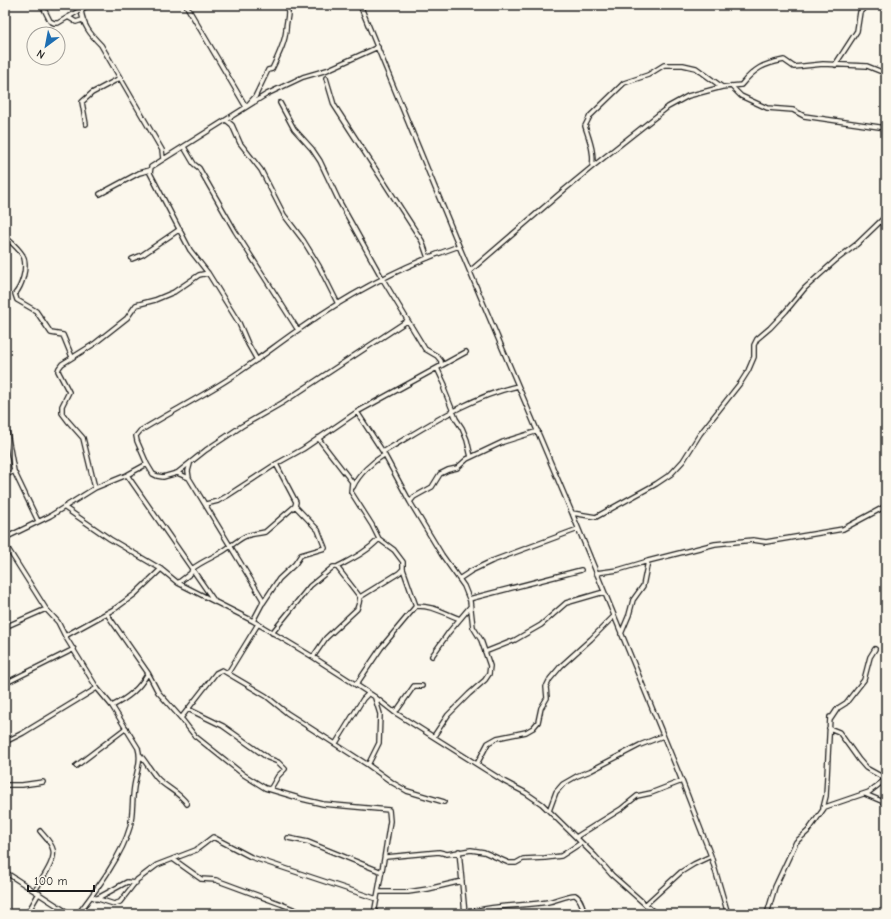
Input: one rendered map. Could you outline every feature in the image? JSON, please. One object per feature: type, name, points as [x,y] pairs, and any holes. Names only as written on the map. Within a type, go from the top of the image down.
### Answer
[{"type":"street","points":[[42,5],[50,21],[54,24],[89,5]]},
{"type":"street","points":[[186,5],[246,107]]},
{"type":"street","points":[[246,107],[255,97],[268,70],[272,69],[279,54],[286,35],[285,30],[289,13],[287,5]]},
{"type":"street","points":[[360,5],[682,781],[711,856],[728,914]]},
{"type":"street","points":[[835,64],[858,31],[860,12],[868,5]]},
{"type":"street","points":[[81,10],[82,20],[94,38],[101,45],[162,150],[163,159]]},
{"type":"street","points":[[68,17],[76,22],[82,20]]},
{"type":"street","points":[[100,194],[139,172],[150,170],[151,167],[163,159],[267,94],[303,76],[327,70],[378,47]]},
{"type":"street","points":[[470,271],[592,167],[668,107],[688,96],[722,87],[741,85],[750,74],[768,63],[784,60],[794,67],[835,64],[868,66],[882,72],[886,67]]},
{"type":"street","points":[[592,167],[592,148],[584,126],[590,116],[615,90],[624,83],[648,75],[664,65],[696,68],[722,87]]},
{"type":"street","points":[[86,124],[82,102],[92,93],[120,78]]},
{"type":"street","points":[[326,78],[334,105],[422,241],[428,258]]},
{"type":"street","points":[[731,86],[741,96],[766,108],[793,110],[804,116],[886,128]]},
{"type":"street","points":[[280,103],[294,129],[312,149],[320,161],[338,199],[382,278],[425,349],[441,360],[439,367],[445,385],[444,389],[467,440],[471,457]]},
{"type":"street","points":[[226,120],[232,125],[240,143],[261,170],[284,215],[303,240],[319,266],[338,304]]},
{"type":"street","points":[[184,147],[194,164],[199,168],[235,232],[298,330]]},
{"type":"street","points":[[150,170],[150,173],[190,250],[208,273],[238,323],[257,360]]},
{"type":"street","points":[[572,513],[596,517],[656,484],[671,474],[741,382],[754,357],[754,345],[757,339],[786,311],[796,297],[805,288],[836,260],[857,244],[886,216]]},
{"type":"street","points":[[132,259],[142,256],[180,229]]},
{"type":"street","points":[[5,242],[10,241],[24,258],[25,269],[20,288],[15,294],[17,300],[36,311],[51,333],[63,335],[72,357]]},
{"type":"street","points":[[408,321],[288,399],[242,426],[206,450],[177,473],[164,477],[157,476],[153,474],[147,464],[137,441],[136,436],[140,431],[219,385],[298,330],[382,278],[459,246]]},
{"type":"street","points":[[95,488],[83,438],[68,421],[62,409],[70,392],[58,369],[62,364],[94,344],[127,318],[136,305],[155,300],[174,292],[199,275],[208,273]]},
{"type":"street","points":[[206,504],[218,501],[227,496],[276,464],[303,449],[357,412],[466,352]]},
{"type":"street","points":[[352,487],[356,480],[383,454],[454,412],[486,396],[518,386]]},
{"type":"street","points":[[357,412],[442,555],[464,586],[469,599],[473,626],[481,640],[490,666],[489,674],[485,680],[448,715],[434,736]]},
{"type":"street","points":[[5,421],[14,471],[38,521]]},
{"type":"street","points":[[410,502],[414,497],[432,487],[440,474],[457,468],[467,459],[503,442],[538,431]]},
{"type":"street","points":[[318,438],[352,482],[351,492],[379,539],[394,550],[403,562],[403,568],[416,606]]},
{"type":"street","points":[[190,463],[188,471],[189,478],[263,600],[262,604]]},
{"type":"street","points":[[5,538],[64,508],[95,488],[127,475],[147,464]]},
{"type":"street","points":[[253,621],[262,604],[279,579],[295,564],[301,555],[325,548],[318,530],[295,506],[296,502],[276,464]]},
{"type":"street","points":[[5,476],[14,471]]},
{"type":"street","points":[[177,473],[189,478]]},
{"type":"street","points":[[127,475],[215,603]]},
{"type":"street","points":[[178,583],[191,573],[192,568],[230,547],[244,537],[252,533],[260,534],[265,532],[295,506]]},
{"type":"street","points":[[596,573],[618,570],[715,544],[753,540],[766,542],[843,529],[886,506]]},
{"type":"street","points":[[64,508],[110,539],[161,569],[178,583],[253,621],[313,657],[356,684],[394,712],[505,782],[526,793],[549,811],[612,875],[656,914]]},
{"type":"street","points":[[459,579],[471,571],[492,561],[578,529]]},
{"type":"street","points":[[272,633],[310,586],[332,567],[337,567],[359,556],[372,547],[379,539]]},
{"type":"street","points":[[5,544],[46,609],[58,622],[64,636],[74,649],[97,688],[112,706],[138,748],[140,754],[140,762],[134,786],[130,826],[123,844],[94,898],[78,914]]},
{"type":"street","points":[[621,634],[630,615],[633,600],[643,586],[648,561]]},
{"type":"street","points":[[313,657],[326,638],[357,609],[360,603],[360,597],[337,567]]},
{"type":"street","points":[[360,597],[399,573],[403,568]]},
{"type":"street","points":[[64,636],[107,614],[135,594],[161,569]]},
{"type":"street","points":[[469,599],[581,570]]},
{"type":"street","points":[[485,652],[515,640],[541,624],[566,603],[604,592]]},
{"type":"street","points":[[416,606],[437,608],[460,618]]},
{"type":"street","points":[[356,684],[381,648],[416,606]]},
{"type":"street","points":[[432,656],[449,632],[470,607]]},
{"type":"street","points":[[5,627],[46,609]]},
{"type":"street","points":[[107,614],[148,673],[158,692],[181,718],[194,736],[244,775],[268,789],[323,804],[389,810],[390,821],[374,914]]},
{"type":"street","points":[[477,764],[488,743],[497,738],[526,732],[533,728],[538,722],[541,708],[546,698],[546,687],[550,679],[614,616]]},
{"type":"street","points":[[228,673],[258,624]]},
{"type":"street","points":[[6,683],[74,649]]},
{"type":"street","points":[[823,810],[826,796],[830,719],[838,708],[846,703],[864,680],[870,657],[875,649]]},
{"type":"street","points":[[181,718],[216,673],[222,670],[266,696],[287,713],[336,743],[393,783],[407,791],[444,802]]},
{"type":"street","points":[[112,706],[126,699],[134,692],[148,673]]},
{"type":"street","points":[[394,712],[398,709],[414,686],[422,686]]},
{"type":"street","points":[[5,742],[23,733],[97,688]]},
{"type":"street","points":[[336,743],[363,699],[369,693]]},
{"type":"street","points":[[368,765],[379,743],[380,714],[375,697]]},
{"type":"street","points":[[188,709],[223,726],[268,758],[278,762],[286,769],[278,776],[271,788],[268,789]]},
{"type":"street","points":[[76,766],[126,728]]},
{"type":"street","points":[[767,914],[775,887],[796,842],[808,831],[825,807],[865,794],[886,779],[866,768],[839,732],[829,728]]},
{"type":"street","points":[[549,811],[556,792],[563,784],[663,736]]},
{"type":"street","points":[[140,754],[158,778],[169,789],[185,799],[187,804]]},
{"type":"street","points":[[576,837],[621,809],[637,796],[682,781]]},
{"type":"street","points":[[5,786],[43,782]]},
{"type":"street","points":[[865,794],[886,803]]},
{"type":"street","points":[[27,914],[53,856],[51,846],[40,831]]},
{"type":"street","points":[[94,898],[118,904],[136,882],[157,865],[196,850],[211,838],[214,838],[251,857],[377,899]]},
{"type":"street","points":[[288,838],[308,842],[382,872]]},
{"type":"street","points":[[384,859],[386,857],[398,855],[439,852],[447,854],[470,850],[484,852],[509,863],[523,859],[561,856],[581,843]]},
{"type":"street","points":[[459,851],[465,914],[481,909],[522,906],[556,901],[569,895],[575,895],[579,898],[585,914]]},
{"type":"street","points":[[646,904],[681,872],[711,856]]},
{"type":"street","points":[[173,859],[201,879],[216,880],[305,914]]},
{"type":"street","points":[[5,872],[70,914]]},
{"type":"street","points":[[378,892],[415,891],[462,881]]},
{"type":"street","points":[[94,898],[127,882],[136,882]]}]
